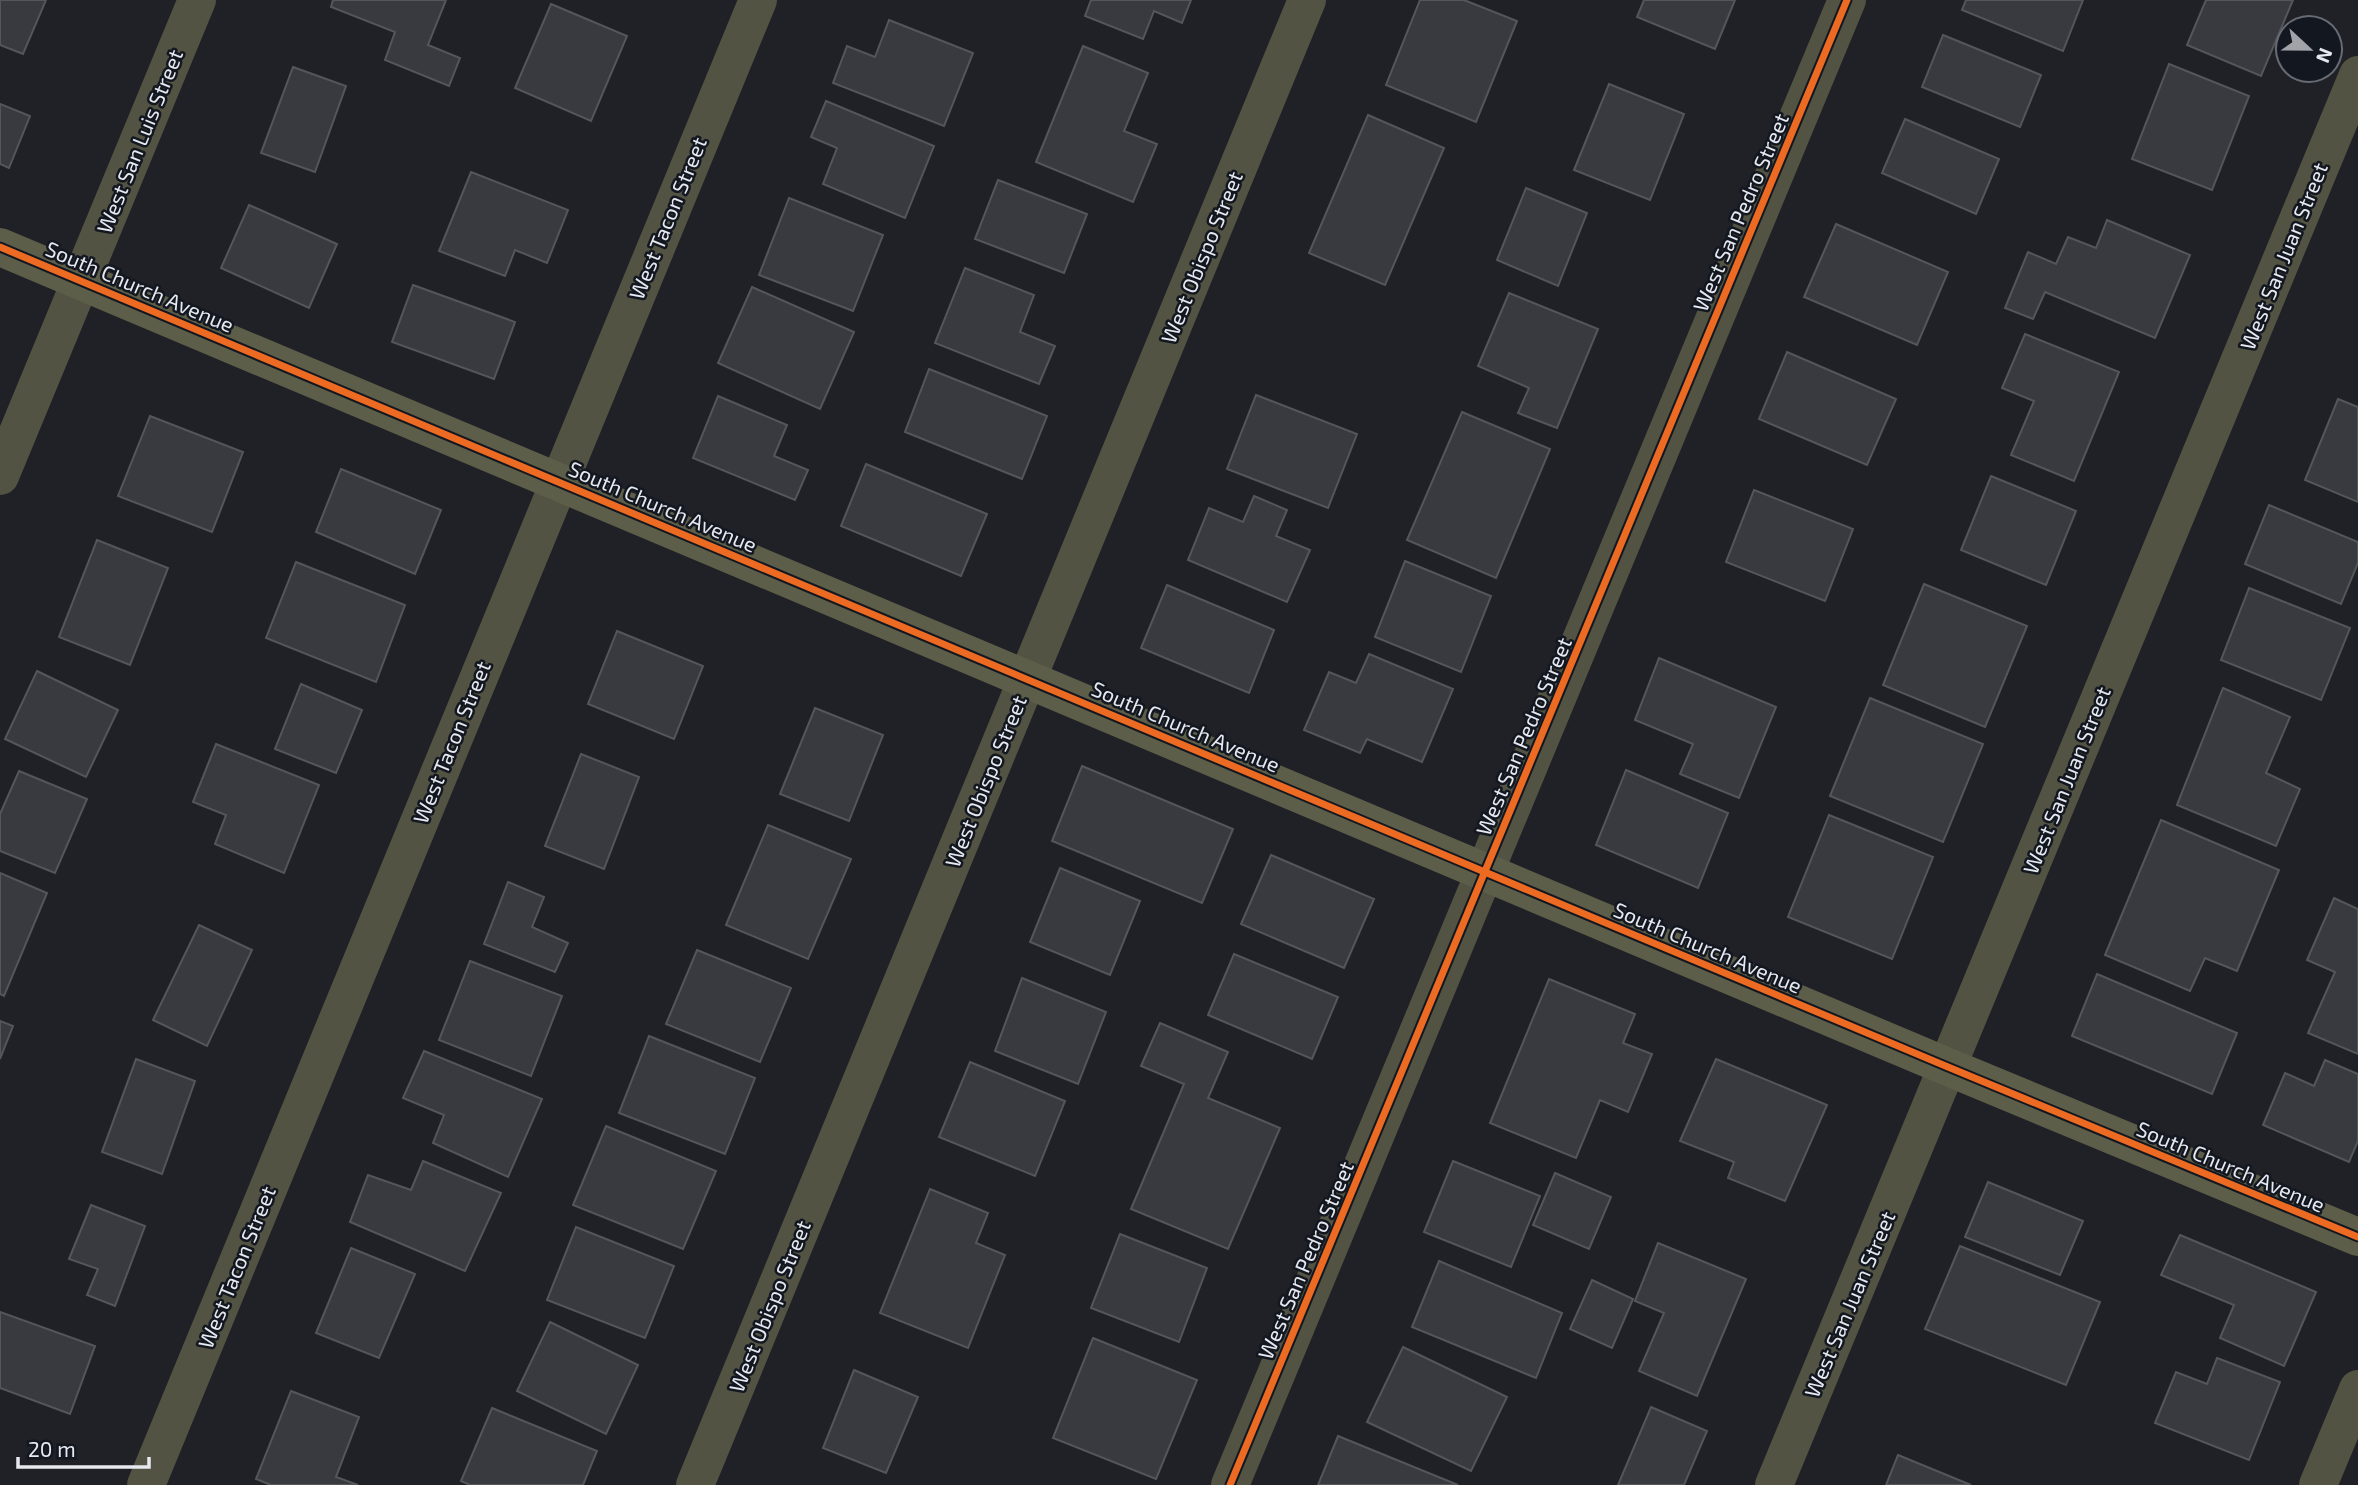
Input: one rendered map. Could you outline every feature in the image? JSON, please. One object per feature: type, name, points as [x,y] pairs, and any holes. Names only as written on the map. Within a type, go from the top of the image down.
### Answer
[{"type":"street","name":"West San Luis Street","points":[[0,476],[197,0]]},
{"type":"street","name":"West Tacon Street","points":[[146,1485],[758,0]]},
{"type":"street","name":"West Obispo Street","points":[[695,1485],[1307,0]]},
{"type":"street","name":"West San Pedro Street","points":[[1230,1485],[1847,0]]},
{"type":"street","name":"West San Juan Street","points":[[1774,1485],[2358,75]]},
{"type":"street","name":"South Church Avenue","points":[[0,247],[2358,1237]]},
{"type":"street","points":[[2318,1485],[2358,1390]]},
{"type":"building","points":[[0,0],[46,0],[23,54],[0,45]]},
{"type":"building","points":[[333,0],[446,0],[428,45],[460,58],[449,86],[385,60],[395,32],[331,7]]},
{"type":"building","points":[[1091,0],[1191,0],[1182,23],[1154,11],[1143,39],[1085,16]]},
{"type":"building","points":[[1420,0],[1464,0],[1517,21],[1476,122],[1386,85]]},
{"type":"building","points":[[1644,0],[1735,0],[1715,49],[1637,17]]},
{"type":"building","points":[[1966,0],[2083,0],[2063,51],[1962,10]]},
{"type":"building","points":[[2206,0],[2293,0],[2287,14],[2274,14],[2274,45],[2261,76],[2187,45]]},
{"type":"building","points":[[551,4],[627,36],[591,121],[515,88]]},
{"type":"building","points":[[889,20],[973,53],[944,126],[833,83],[847,46],[875,57]]},
{"type":"building","points":[[1943,35],[2041,75],[2020,127],[1922,87]]},
{"type":"building","points":[[1083,46],[1148,73],[1124,131],[1157,144],[1133,202],[1036,162]]},
{"type":"building","points":[[2169,64],[2249,96],[2212,190],[2132,159]]},
{"type":"building","points":[[293,67],[346,86],[315,172],[261,153]]},
{"type":"building","points":[[1609,84],[1684,114],[1650,200],[1574,170]]},
{"type":"building","points":[[826,101],[934,146],[905,218],[823,184],[837,148],[811,137]]},
{"type":"building","points":[[0,104],[30,116],[9,168],[0,164]]},
{"type":"building","points":[[1368,115],[1444,148],[1385,285],[1309,253]]},
{"type":"building","points":[[1905,119],[1999,159],[1976,214],[1882,173]]},
{"type":"building","points":[[471,172],[568,210],[547,263],[515,250],[505,276],[439,251]]},
{"type":"building","points":[[998,180],[1087,214],[1064,273],[975,239]]},
{"type":"building","points":[[1526,188],[1587,213],[1558,286],[1497,260]]},
{"type":"building","points":[[789,198],[883,235],[853,311],[759,275]]},
{"type":"building","points":[[249,205],[337,244],[309,308],[221,268]]},
{"type":"building","points":[[2107,220],[2190,255],[2155,338],[2045,292],[2033,319],[2005,308],[2028,252],[2056,264],[2068,237],[2096,248]]},
{"type":"building","points":[[1836,224],[1948,272],[1917,345],[1804,297]]},
{"type":"building","points":[[965,268],[1034,295],[1020,332],[1055,346],[1039,384],[935,343]]},
{"type":"building","points":[[413,285],[515,322],[494,379],[392,342]]},
{"type":"building","points":[[752,287],[854,332],[820,409],[718,363]]},
{"type":"building","points":[[1509,293],[1598,329],[1557,428],[1518,413],[1529,388],[1478,366]]},
{"type":"building","points":[[2025,334],[2119,372],[2074,481],[2011,455],[2034,401],[2002,388]]},
{"type":"building","points":[[1787,352],[1896,399],[1867,465],[1759,419]]},
{"type":"building","points":[[929,369],[1047,416],[1022,479],[905,432]]},
{"type":"building","points":[[1256,395],[1357,434],[1328,508],[1227,469]]},
{"type":"building","points":[[718,396],[787,425],[774,456],[808,470],[795,500],[693,458]]},
{"type":"building","points":[[2338,399],[2358,407],[2358,502],[2305,480]]},
{"type":"building","points":[[1462,412],[1550,449],[1496,578],[1407,540]]},
{"type":"building","points":[[150,416],[243,452],[212,532],[118,496]]},
{"type":"building","points":[[866,464],[987,514],[961,576],[841,526]]},
{"type":"building","points":[[341,469],[441,510],[415,574],[316,532]]},
{"type":"building","points":[[1991,476],[2076,511],[2046,585],[1961,550]]},
{"type":"building","points":[[1754,490],[1853,529],[1825,601],[1726,562]]},
{"type":"building","points":[[1254,496],[1287,510],[1276,536],[1310,550],[1287,602],[1188,560],[1209,508],[1243,522]]},
{"type":"building","points":[[2269,505],[2358,542],[2358,563],[2341,604],[2245,564]]},
{"type":"building","points":[[97,540],[168,568],[130,665],[59,637]]},
{"type":"building","points":[[1405,561],[1491,596],[1461,672],[1375,637]]},
{"type":"building","points":[[296,562],[405,605],[376,682],[266,638]]},
{"type":"building","points":[[1924,584],[2027,626],[1985,727],[1883,685]]},
{"type":"building","points":[[1167,585],[1274,630],[1249,693],[1141,648]]},
{"type":"building","points":[[2249,588],[2350,628],[2321,700],[2221,660]]},
{"type":"building","points":[[617,631],[703,666],[674,739],[588,704]]},
{"type":"building","points":[[1369,654],[1453,689],[1422,762],[1367,739],[1360,753],[1304,730],[1329,672],[1356,683]]},
{"type":"building","points":[[1659,658],[1776,707],[1739,798],[1680,774],[1693,744],[1635,720]]},
{"type":"building","points":[[37,671],[118,710],[86,777],[5,739]]},
{"type":"building","points":[[301,684],[362,710],[336,773],[275,749]]},
{"type":"building","points":[[2223,688],[2290,717],[2266,773],[2300,789],[2276,846],[2177,805]]},
{"type":"building","points":[[1870,698],[1983,744],[1943,842],[1830,796]]},
{"type":"building","points":[[815,708],[883,735],[849,821],[780,794]]},
{"type":"building","points":[[216,744],[319,785],[284,873],[215,844],[226,815],[193,802]]},
{"type":"building","points":[[581,754],[639,777],[604,869],[545,846]]},
{"type":"building","points":[[1082,766],[1233,829],[1202,903],[1052,841]]},
{"type":"building","points":[[1626,770],[1728,813],[1698,888],[1596,845]]},
{"type":"building","points":[[19,771],[87,799],[55,873],[0,851],[0,814]]},
{"type":"building","points":[[1829,815],[1933,857],[1892,959],[1788,917]]},
{"type":"building","points":[[2161,820],[2279,870],[2237,971],[2205,958],[2190,991],[2105,955]]},
{"type":"building","points":[[768,825],[851,859],[808,959],[726,925]]},
{"type":"building","points":[[1271,855],[1374,899],[1344,968],[1241,924]]},
{"type":"building","points":[[1060,868],[1140,901],[1110,975],[1030,942]]},
{"type":"building","points":[[0,873],[47,893],[4,996],[0,994]]},
{"type":"building","points":[[508,882],[544,897],[532,927],[568,943],[555,972],[484,944]]},
{"type":"building","points":[[2334,898],[2358,909],[2358,1054],[2308,1033],[2335,972],[2307,960]]},
{"type":"building","points":[[199,925],[252,950],[207,1046],[153,1020]]},
{"type":"building","points":[[697,950],[791,988],[760,1062],[666,1024]]},
{"type":"building","points":[[1234,954],[1338,997],[1312,1059],[1208,1015]]},
{"type":"building","points":[[470,961],[562,996],[531,1076],[439,1040]]},
{"type":"building","points":[[2097,974],[2237,1033],[2212,1094],[2072,1036]]},
{"type":"building","points":[[1022,978],[1106,1012],[1078,1084],[995,1051]]},
{"type":"building","points":[[1549,979],[1635,1014],[1623,1043],[1652,1054],[1628,1112],[1600,1100],[1576,1158],[1490,1123]]},
{"type":"building","points":[[0,1021],[13,1026],[0,1059]]},
{"type":"building","points":[[1160,1023],[1228,1052],[1208,1098],[1280,1128],[1228,1249],[1131,1209],[1184,1084],[1141,1066]]},
{"type":"building","points":[[649,1036],[755,1078],[725,1154],[619,1113]]},
{"type":"building","points":[[424,1051],[542,1099],[508,1177],[433,1143],[444,1115],[403,1098]]},
{"type":"building","points":[[136,1059],[195,1081],[162,1174],[102,1152]]},
{"type":"building","points":[[1716,1059],[1827,1105],[1785,1201],[1728,1178],[1734,1162],[1680,1141]]},
{"type":"building","points":[[2325,1060],[2358,1074],[2358,1141],[2349,1162],[2263,1125],[2285,1073],[2314,1086]]},
{"type":"building","points":[[970,1062],[1065,1101],[1035,1176],[939,1137]]},
{"type":"building","points":[[606,1126],[716,1171],[683,1249],[573,1205]]},
{"type":"building","points":[[423,1161],[501,1193],[465,1271],[350,1222],[368,1175],[411,1190]]},
{"type":"building","points":[[1453,1161],[1540,1196],[1511,1267],[1424,1232]]},
{"type":"building","points":[[1555,1173],[1611,1197],[1589,1249],[1533,1225]]},
{"type":"building","points":[[1988,1182],[2083,1221],[2060,1275],[1965,1237]]},
{"type":"building","points":[[930,1189],[988,1213],[976,1243],[1005,1255],[968,1348],[880,1313]]},
{"type":"building","points":[[91,1205],[145,1226],[115,1306],[87,1295],[98,1269],[69,1259]]},
{"type":"building","points":[[576,1227],[674,1266],[645,1338],[547,1300]]},
{"type":"building","points":[[1120,1234],[1207,1268],[1179,1342],[1091,1308]]},
{"type":"building","points":[[2180,1235],[2316,1292],[2284,1366],[2220,1338],[2234,1305],[2161,1275]]},
{"type":"building","points":[[1658,1243],[1746,1279],[1697,1396],[1639,1371],[1664,1313],[1635,1301]]},
{"type":"building","points":[[1960,1246],[2100,1302],[2066,1385],[1925,1329]]},
{"type":"building","points":[[351,1248],[415,1274],[379,1358],[316,1333]]},
{"type":"building","points":[[1439,1261],[1562,1313],[1536,1378],[1412,1327]]},
{"type":"building","points":[[1592,1280],[1633,1299],[1612,1348],[1570,1329]]},
{"type":"building","points":[[0,1312],[95,1346],[70,1414],[0,1388]]},
{"type":"building","points":[[550,1322],[638,1365],[606,1434],[517,1391]]},
{"type":"building","points":[[1093,1338],[1197,1380],[1156,1479],[1053,1438]]},
{"type":"building","points":[[1403,1347],[1507,1397],[1471,1471],[1367,1422]]},
{"type":"building","points":[[2217,1358],[2280,1382],[2249,1460],[2155,1423],[2176,1372],[2207,1384]]},
{"type":"building","points":[[854,1370],[918,1397],[886,1473],[823,1448]]},
{"type":"building","points":[[291,1391],[359,1417],[336,1477],[358,1485],[271,1485],[256,1479]]},
{"type":"building","points":[[1651,1407],[1707,1431],[1684,1485],[1618,1485]]},
{"type":"building","points":[[492,1408],[597,1451],[583,1485],[470,1485],[461,1481]]},
{"type":"building","points":[[1338,1436],[1458,1485],[1318,1485]]},
{"type":"building","points":[[1898,1455],[1971,1485],[1886,1485]]},
{"type":"cycle path","points":[[1230,1485],[1847,0]]},
{"type":"cycle path","points":[[0,247],[2358,1237]]}]
